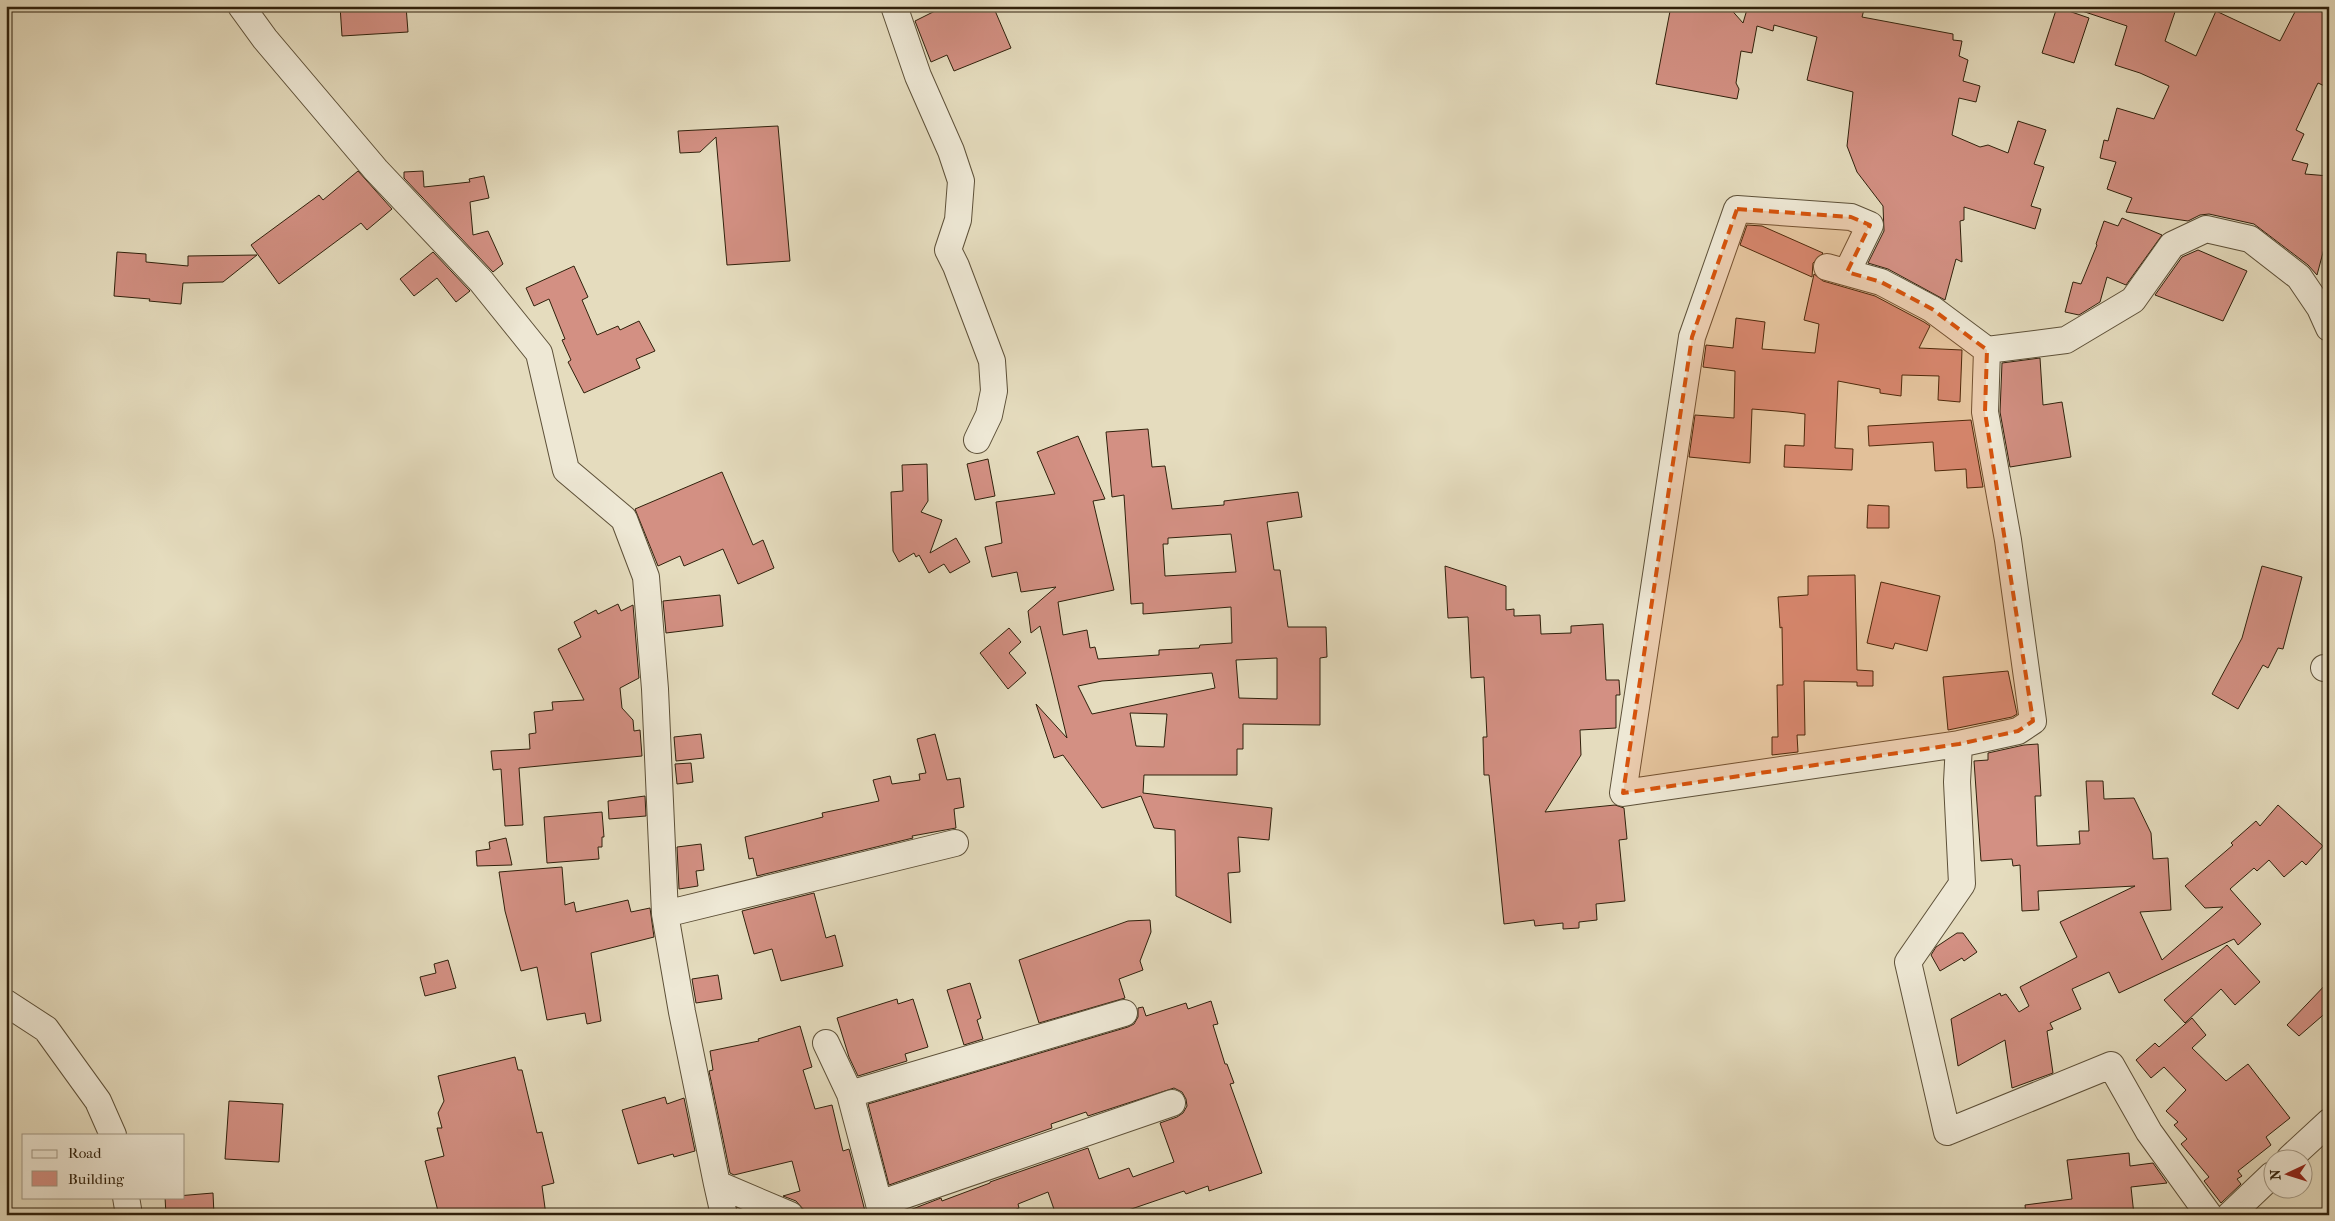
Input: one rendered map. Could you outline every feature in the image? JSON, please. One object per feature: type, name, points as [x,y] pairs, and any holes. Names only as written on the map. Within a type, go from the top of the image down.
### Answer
[{"type":"street","points":[[241,6],[265,39],[370,162],[481,281],[539,352],[566,470],[624,519],[646,577],[655,689],[666,914],[682,1012],[716,1184],[724,1215]]},
{"type":"street","points":[[894,6],[918,76],[951,151],[960,180],[958,220],[948,250],[956,266],[992,361],[994,391],[989,415],[977,440]]},
{"type":"street","points":[[1987,350],[1985,412],[2008,540],[2033,721],[2018,731],[1959,744],[1623,793],[1692,337],[1737,209],[1851,217],[1870,225],[1837,269],[1881,282],[1932,309],[1987,350],[2066,340],[2133,300],[2172,245],[2206,229],[2250,239],[2299,277],[2320,308],[2329,328]]},
{"type":"street","points":[[1959,744],[1957,782],[1962,884],[1908,962],[1947,1132],[2111,1065],[2149,1132],[2209,1215]]},
{"type":"street","points":[[666,914],[955,843]]},
{"type":"street","points":[[6,1003],[46,1029],[98,1101],[113,1134]]},
{"type":"street","points":[[850,1094],[1124,1013]]},
{"type":"street","points":[[826,1044],[850,1094],[881,1210],[1172,1103]]},
{"type":"street","points":[[2301,1148],[2329,1122]]},
{"type":"street","points":[[716,1184],[790,1215]]},
{"type":"street","points":[[2230,1215],[2262,1185]]},
{"type":"street","points":[[126,1198],[129,1215]]},
{"type":"highlighted area","points":[[1737,209],[1851,217],[1870,225],[1847,272],[1881,282],[1932,309],[1987,350],[1985,412],[2033,721],[2018,731],[1959,744],[1623,793],[1692,337]]},
{"type":"building","points":[[340,6],[406,6],[408,32],[342,36]]},
{"type":"building","points":[[945,6],[993,6],[1011,48],[954,71],[947,55],[931,62],[915,21]]},
{"type":"building","points":[[1671,6],[1728,6],[1743,23],[1748,6],[1865,6],[1862,17],[1953,34],[1953,40],[1962,41],[1959,56],[1968,60],[1963,81],[1980,86],[1976,102],[1959,98],[1952,135],[1980,147],[1988,145],[2008,153],[2018,121],[2046,130],[2034,164],[2044,167],[2031,206],[2041,209],[2035,229],[1964,207],[1964,220],[1960,221],[1962,262],[1956,259],[1945,300],[1888,269],[1868,263],[1884,231],[1883,206],[1857,172],[1847,146],[1853,92],[1807,80],[1817,37],[1774,25],[1773,31],[1757,26],[1752,53],[1741,51],[1736,83],[1739,89],[1737,99],[1656,84]]},
{"type":"building","points":[[2076,6],[2159,6],[2175,12],[2165,41],[2196,56],[2216,11],[2280,41],[2298,6],[2329,6],[2329,88],[2318,83],[2296,130],[2304,134],[2292,160],[2308,164],[2305,174],[2329,176],[2329,230],[2317,275],[2308,265],[2254,224],[2209,214],[2200,215],[2188,221],[2126,212],[2132,198],[2107,189],[2116,162],[2100,158],[2104,140],[2108,141],[2117,108],[2154,119],[2169,86],[2140,73],[2115,65],[2127,26],[2076,9]]},
{"type":"building","points":[[2057,7],[2089,18],[2074,63],[2042,53]]},
{"type":"building","points":[[778,126],[790,261],[727,265],[716,137],[700,152],[680,153],[678,131]]},
{"type":"building","points":[[358,171],[392,209],[367,230],[361,223],[279,284],[251,245],[319,195],[323,200]]},
{"type":"building","points":[[423,171],[424,187],[470,182],[469,179],[484,176],[489,198],[470,202],[473,235],[488,231],[503,264],[493,272],[404,178],[404,172]]},
{"type":"building","points":[[2122,218],[2162,235],[2126,285],[2107,277],[2100,302],[2079,315],[2065,312],[2073,282],[2081,284],[2097,245],[2104,221],[2118,226]]},
{"type":"building","points":[[1747,225],[1762,226],[1823,253],[1813,263],[1812,277],[1740,245]]},
{"type":"building","points":[[2198,250],[2247,271],[2223,321],[2155,295],[2182,257]]},
{"type":"building","points":[[117,252],[146,254],[146,262],[188,266],[188,256],[257,255],[223,282],[183,283],[181,304],[114,296]]},
{"type":"building","points":[[433,252],[470,291],[456,302],[437,278],[414,296],[400,279]]},
{"type":"building","points":[[574,266],[588,297],[582,300],[597,335],[618,326],[620,330],[639,321],[655,351],[636,359],[640,368],[584,393],[568,362],[571,360],[562,340],[565,339],[549,299],[534,306],[526,288]]},
{"type":"building","points":[[1814,274],[1823,281],[1875,296],[1930,326],[1919,348],[1962,350],[1960,402],[1938,400],[1939,376],[1902,375],[1901,396],[1880,393],[1880,389],[1838,381],[1835,448],[1853,449],[1852,470],[1784,467],[1785,445],[1804,446],[1805,414],[1752,409],[1750,463],[1689,457],[1695,415],[1734,418],[1735,371],[1703,367],[1706,345],[1733,348],[1736,318],[1765,322],[1762,349],[1815,353],[1819,324],[1804,320]]},
{"type":"building","points":[[2040,358],[2043,405],[2062,402],[2071,457],[2010,467],[2000,412],[2002,363]]},
{"type":"building","points":[[1971,420],[1983,487],[1967,488],[1966,469],[1935,471],[1933,442],[1869,446],[1868,426]]},
{"type":"building","points":[[1148,429],[1152,467],[1165,466],[1172,509],[1224,505],[1224,501],[1298,492],[1302,517],[1267,522],[1274,570],[1280,570],[1288,627],[1326,627],[1327,657],[1320,658],[1320,725],[1243,724],[1243,749],[1237,749],[1237,775],[1144,775],[1143,793],[1272,808],[1269,840],[1238,837],[1240,872],[1228,873],[1231,923],[1176,896],[1175,830],[1154,828],[1141,796],[1102,808],[1063,755],[1054,758],[1036,704],[1067,738],[1040,626],[1031,633],[1028,611],[1056,587],[1021,592],[1017,572],[992,577],[985,547],[1002,543],[996,502],[1055,494],[1037,452],[1078,436],[1105,499],[1093,501],[1114,590],[1058,602],[1063,635],[1087,630],[1090,648],[1095,647],[1098,659],[1159,655],[1159,650],[1199,648],[1200,645],[1232,643],[1231,607],[1143,614],[1143,603],[1131,604],[1124,495],[1112,497],[1106,432]],"holes":[[[1231,534],[1236,572],[1165,576],[1163,544],[1168,544],[1168,538]],[[1277,658],[1277,699],[1239,698],[1236,660]],[[1212,673],[1215,688],[1092,714],[1078,686],[1102,681]],[[1130,713],[1167,714],[1164,747],[1136,746]]]},
{"type":"building","points":[[988,459],[995,496],[975,500],[967,464]]},
{"type":"building","points":[[927,464],[928,501],[921,512],[942,520],[930,553],[956,538],[970,562],[950,573],[944,564],[929,573],[919,555],[916,557],[914,553],[899,562],[893,551],[891,492],[903,491],[902,465]]},
{"type":"building","points":[[722,472],[753,545],[763,540],[774,568],[738,584],[723,549],[684,566],[680,556],[658,566],[635,509]]},
{"type":"building","points":[[1868,505],[1889,506],[1889,528],[1867,528]]},
{"type":"building","points":[[1445,566],[1506,586],[1506,610],[1514,609],[1514,616],[1540,615],[1541,634],[1571,633],[1571,626],[1603,624],[1606,680],[1619,680],[1620,695],[1616,695],[1616,728],[1580,730],[1581,755],[1545,812],[1615,805],[1624,808],[1627,839],[1619,840],[1625,901],[1596,904],[1597,920],[1579,922],[1579,928],[1563,929],[1563,923],[1535,926],[1534,920],[1504,924],[1489,775],[1484,775],[1483,737],[1487,737],[1484,677],[1471,678],[1468,617],[1448,618]]},
{"type":"building","points":[[2262,566],[2302,577],[2283,649],[2278,648],[2268,668],[2263,665],[2238,709],[2212,694],[2242,638]]},
{"type":"building","points":[[1855,575],[1857,670],[1873,671],[1873,686],[1857,686],[1857,682],[1804,681],[1805,735],[1797,735],[1798,752],[1772,755],[1772,737],[1778,737],[1777,685],[1783,685],[1782,627],[1780,628],[1778,597],[1808,595],[1808,576]]},
{"type":"building","points":[[1881,582],[1940,596],[1927,651],[1895,643],[1893,649],[1867,643]]},
{"type":"building","points":[[720,595],[723,626],[666,633],[663,601]]},
{"type":"building","points":[[618,604],[621,611],[633,605],[639,678],[620,688],[622,708],[633,720],[634,731],[640,730],[642,756],[519,768],[523,825],[505,826],[501,769],[493,770],[491,751],[530,749],[529,734],[536,733],[534,712],[553,710],[552,702],[584,700],[558,649],[581,637],[574,622],[596,610],[598,614]]},
{"type":"building","points":[[1009,628],[1021,642],[1009,653],[1026,673],[1008,689],[980,653]]},
{"type":"building","points":[[2008,671],[2017,714],[2012,717],[1948,730],[1943,677]]},
{"type":"building","points":[[701,734],[704,758],[676,761],[674,737]]},
{"type":"building","points":[[935,734],[947,780],[960,778],[964,807],[954,809],[956,828],[912,836],[913,838],[757,876],[753,858],[749,859],[745,837],[823,817],[822,813],[879,801],[873,780],[890,776],[892,784],[920,780],[919,774],[926,773],[917,739]]},
{"type":"building","points":[[2038,744],[2041,796],[2035,796],[2037,846],[2080,844],[2079,831],[2089,831],[2086,781],[2103,781],[2104,799],[2134,798],[2151,833],[2153,859],[2168,858],[2171,910],[2140,912],[2162,960],[2223,907],[2205,908],[2185,886],[2233,845],[2231,843],[2256,821],[2260,826],[2278,805],[2323,846],[2306,865],[2302,861],[2284,877],[2269,860],[2257,871],[2254,868],[2230,889],[2261,924],[2238,945],[2234,939],[2119,993],[2109,972],[2072,989],[2081,1009],[2050,1023],[2053,1029],[2047,1031],[2053,1073],[2012,1088],[2005,1040],[1958,1066],[1951,1019],[2000,993],[2001,996],[2006,994],[2019,1012],[2029,1006],[2020,987],[2077,957],[2060,922],[2135,886],[2038,891],[2039,910],[2022,911],[2020,865],[2013,866],[2012,859],[1981,861],[1974,761],[1988,760],[1988,753]]},
{"type":"building","points":[[691,763],[693,782],[677,784],[675,764]]},
{"type":"building","points":[[645,796],[646,816],[609,819],[608,801]]},
{"type":"building","points":[[602,812],[604,837],[602,837],[602,847],[598,847],[599,859],[547,863],[544,817]]},
{"type":"building","points":[[506,838],[512,865],[477,866],[476,851],[490,849],[489,842]]},
{"type":"building","points":[[701,844],[704,870],[696,871],[698,886],[679,889],[677,847]]},
{"type":"building","points":[[562,867],[565,905],[574,902],[576,912],[628,900],[631,912],[650,908],[654,937],[591,953],[601,1021],[587,1024],[585,1013],[547,1020],[537,967],[521,971],[505,911],[499,872]]},
{"type":"building","points":[[814,893],[826,938],[835,935],[843,966],[781,981],[772,949],[754,954],[742,911]]},
{"type":"building","points":[[1150,920],[1151,932],[1140,961],[1143,970],[1119,979],[1125,998],[1039,1023],[1019,960],[1128,921]]},
{"type":"building","points":[[1957,933],[1963,933],[1977,952],[1964,961],[1962,958],[1940,971],[1931,955],[1936,947]]},
{"type":"building","points":[[2227,945],[2260,982],[2235,1005],[2221,989],[2185,1023],[2164,1000]]},
{"type":"building","points":[[448,960],[456,988],[425,996],[420,977],[436,973],[434,964]]},
{"type":"building","points":[[718,975],[722,999],[696,1003],[692,979]]},
{"type":"building","points":[[2329,981],[2329,1010],[2299,1036],[2287,1025]]},
{"type":"building","points":[[970,983],[981,1018],[977,1020],[983,1039],[964,1045],[947,990]]},
{"type":"building","points":[[897,999],[898,1004],[913,999],[928,1047],[905,1054],[907,1061],[858,1076],[849,1057],[837,1018]]},
{"type":"building","points":[[1211,1001],[1218,1024],[1213,1025],[1225,1064],[1227,1064],[1234,1083],[1230,1084],[1262,1173],[1209,1191],[1208,1186],[1186,1194],[1184,1191],[1114,1215],[1056,1215],[1048,1192],[1018,1204],[1019,1208],[1003,1215],[897,1215],[941,1198],[942,1201],[1088,1148],[1099,1179],[1129,1168],[1133,1177],[1174,1162],[1160,1123],[1177,1117],[1183,1113],[1187,1106],[1182,1092],[1174,1088],[1088,1116],[1086,1112],[1051,1124],[1052,1128],[889,1185],[868,1104],[1128,1027],[1134,1024],[1138,1017],[1138,1008],[1143,1007],[1146,1016],[1186,1003],[1188,1009]]},
{"type":"building","points":[[2192,1018],[2206,1035],[2192,1048],[2226,1081],[2248,1064],[2290,1118],[2266,1137],[2271,1145],[2267,1148],[2262,1148],[2262,1152],[2238,1171],[2242,1176],[2237,1179],[2241,1184],[2221,1203],[2204,1181],[2209,1177],[2181,1144],[2187,1139],[2174,1125],[2178,1122],[2166,1111],[2186,1090],[2164,1067],[2151,1078],[2136,1060],[2155,1043],[2159,1047]]},
{"type":"building","points":[[800,1026],[812,1067],[803,1070],[815,1109],[832,1105],[843,1151],[849,1149],[866,1215],[815,1215],[803,1209],[796,1201],[783,1196],[800,1191],[792,1161],[734,1175],[730,1173],[709,1071],[713,1070],[710,1051],[759,1041],[758,1039]]},
{"type":"building","points":[[515,1057],[518,1070],[522,1070],[537,1133],[542,1132],[554,1183],[542,1186],[546,1215],[439,1215],[425,1161],[444,1156],[437,1128],[442,1128],[438,1113],[444,1101],[438,1076]]},
{"type":"building","points":[[665,1097],[667,1104],[684,1098],[695,1151],[674,1157],[673,1154],[638,1164],[622,1110]]},
{"type":"building","points":[[229,1101],[283,1104],[279,1162],[225,1159]]},
{"type":"building","points":[[2129,1153],[2130,1166],[2153,1163],[2167,1183],[2131,1187],[2134,1215],[2026,1215],[2025,1205],[2072,1199],[2067,1160]]},
{"type":"building","points":[[213,1193],[214,1215],[166,1215],[165,1198],[185,1198],[185,1195]]}]
